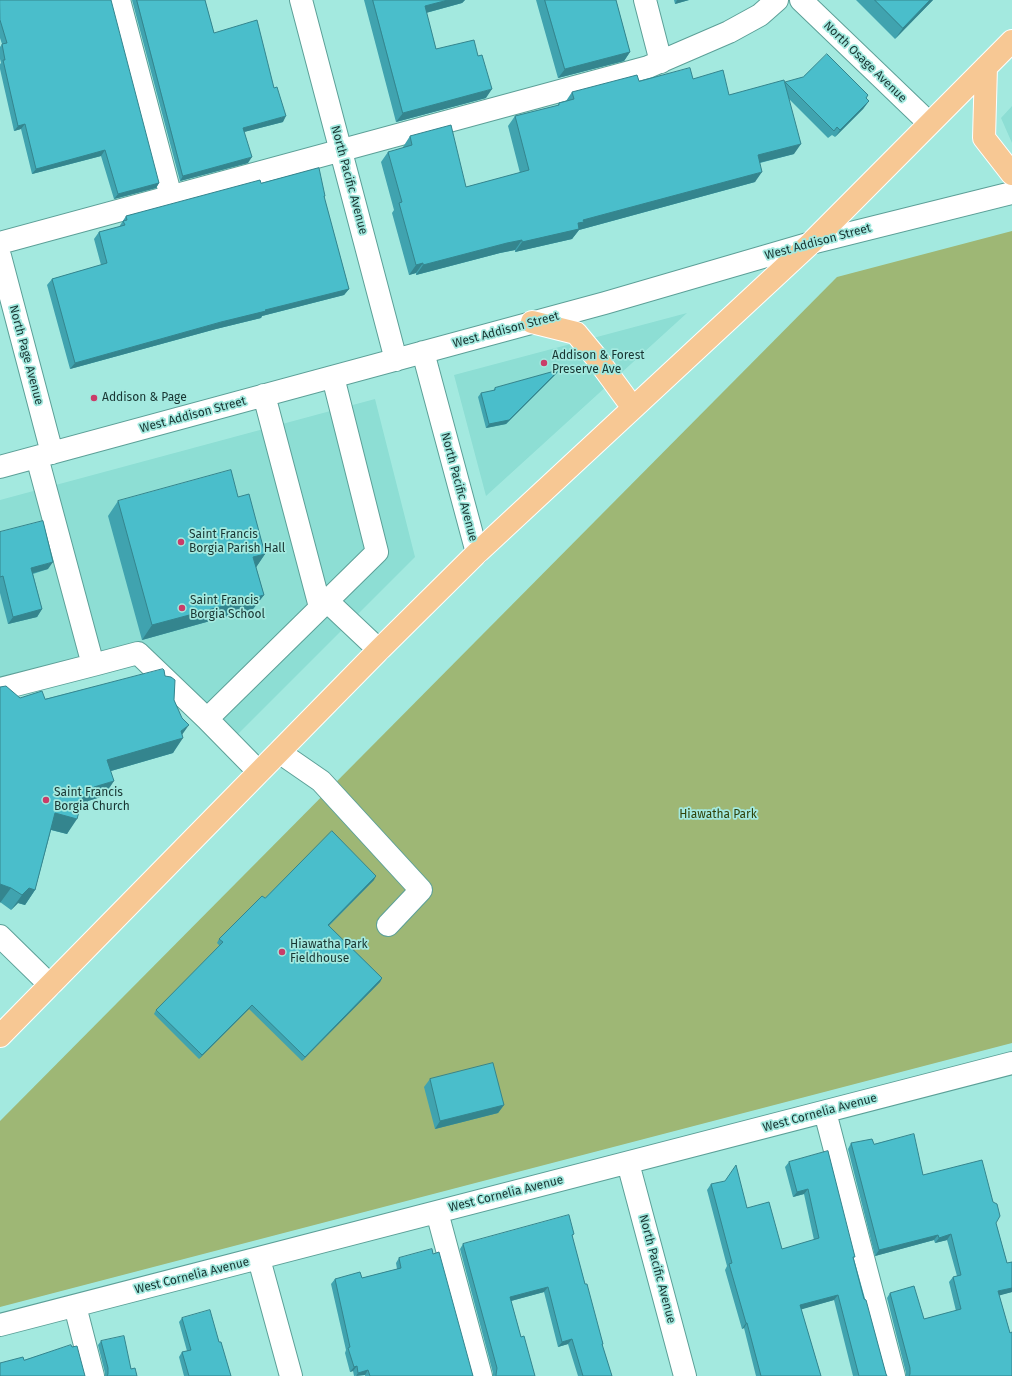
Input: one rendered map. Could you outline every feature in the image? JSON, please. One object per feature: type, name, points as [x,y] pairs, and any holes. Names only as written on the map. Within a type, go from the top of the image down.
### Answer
[{"type":"main road","points":[[0,1036],[477,552],[811,243],[1012,41]]},
{"type":"main road","points":[[986,67],[984,138],[1012,174]]},
{"type":"main road","points":[[532,322],[576,333],[595,356],[633,408]]},
{"type":"street","points":[[118,0],[171,197]]},
{"type":"street","name":"North Pacific Avenue","points":[[301,0],[396,360]]},
{"type":"street","points":[[645,0],[661,62]]},
{"type":"street","points":[[0,243],[648,67],[729,32],[760,15],[777,0]]},
{"type":"street","name":"North Osage Avenue","points":[[801,0],[929,123]]},
{"type":"street","name":"West Addison Street","points":[[0,467],[396,360],[811,243],[1012,193]]},
{"type":"street","name":"North Page Avenue","points":[[0,256],[44,455],[93,665]]},
{"type":"street","name":"North Pacific Avenue","points":[[423,352],[477,552]]},
{"type":"street","points":[[207,719],[378,552],[333,377]]},
{"type":"street","points":[[264,395],[324,604],[379,650]]},
{"type":"street","points":[[0,689],[138,654],[207,719],[259,772]]},
{"type":"street","points":[[279,752],[321,781],[421,890],[388,925]]},
{"type":"street","points":[[0,936],[50,985]]},
{"type":"street","name":"West Cornelia Avenue","points":[[0,1325],[1012,1064]]},
{"type":"street","points":[[825,1112],[894,1376]]},
{"type":"street","name":"North Pacific Avenue","points":[[628,1163],[685,1376]]},
{"type":"street","points":[[437,1212],[481,1376]]},
{"type":"street","points":[[260,1259],[291,1376]]},
{"type":"street","points":[[75,1306],[93,1376]]},
{"type":"shaded area","points":[[1012,106],[1012,143],[1001,118]]},
{"type":"shaded area","points":[[687,313],[486,496],[454,375]]},
{"type":"shaded area","name":"Saint Francis Borgia School","points":[[375,399],[415,557],[236,736],[136,659],[0,694],[0,500]]},
{"type":"green space","name":"Hiawatha Park","points":[[1012,231],[1012,1043],[0,1307],[0,1121],[837,277]]},
{"type":"building","points":[[0,0],[111,0],[159,183],[118,194],[105,150],[36,169],[25,124],[18,126],[3,60],[5,60],[2,44],[7,43],[0,20]]},
{"type":"building","points":[[137,0],[205,0],[214,33],[257,20],[274,88],[277,87],[286,116],[243,128],[252,157],[183,176]]},
{"type":"building","points":[[373,0],[448,0],[425,6],[436,49],[474,40],[478,56],[482,55],[492,89],[403,113]]},
{"type":"building","points":[[545,0],[616,0],[630,52],[565,69]]},
{"type":"building","points":[[875,0],[930,0],[903,28]]},
{"type":"building","points":[[827,54],[868,95],[866,98],[869,101],[840,130],[837,127],[834,131],[785,82],[803,77]]},
{"type":"building","points":[[690,68],[693,79],[723,70],[729,95],[784,80],[801,144],[758,155],[762,172],[583,220],[584,222],[578,223],[579,229],[522,242],[522,240],[507,243],[423,265],[423,263],[416,265],[399,203],[402,202],[388,152],[412,145],[410,136],[451,125],[466,187],[529,170],[515,116],[559,105],[559,103],[574,99],[572,92],[637,75],[639,81]]},
{"type":"building","points":[[319,168],[324,196],[349,289],[265,310],[266,311],[221,322],[75,363],[52,279],[107,263],[99,232],[125,225],[123,221],[127,220],[126,216],[260,180],[261,183]]},
{"type":"building","points":[[559,370],[509,420],[489,424],[481,393]]},
{"type":"building","name":"Saint Francis Borgia Parish Hall","points":[[231,470],[238,497],[249,494],[265,554],[253,557],[264,595],[152,625],[118,501]]},
{"type":"building","points":[[43,521],[53,562],[31,568],[42,609],[13,617],[3,576],[0,577],[0,532]]},
{"type":"building","name":"Saint Francis Borgia Church","points":[[163,669],[165,676],[171,677],[175,680],[174,700],[182,718],[189,725],[181,731],[183,738],[107,760],[114,781],[94,787],[91,796],[83,797],[77,819],[55,813],[35,890],[29,888],[22,895],[11,888],[0,884],[0,687],[6,686],[20,698],[42,691],[45,699]]},
{"type":"building","name":"Hiawatha Park Fieldhouse","points":[[332,831],[376,876],[328,925],[382,978],[305,1057],[252,1005],[202,1055],[156,1010],[223,942],[219,939],[262,896],[265,898]]},
{"type":"building","points":[[493,1063],[504,1105],[440,1121],[430,1079]]},
{"type":"building","points":[[914,1134],[923,1175],[982,1160],[993,1202],[997,1204],[1000,1216],[996,1223],[1007,1263],[1012,1262],[1012,1288],[998,1291],[1010,1333],[1012,1332],[1012,1376],[909,1376],[910,1368],[890,1293],[914,1286],[924,1319],[961,1309],[953,1277],[961,1275],[951,1234],[939,1238],[938,1235],[879,1250],[851,1143],[872,1139],[874,1144]]},
{"type":"building","points":[[828,1151],[864,1299],[866,1300],[887,1376],[859,1376],[838,1295],[800,1305],[821,1376],[761,1376],[729,1264],[732,1263],[711,1184],[725,1181],[736,1165],[747,1208],[769,1202],[782,1249],[819,1238],[808,1189],[797,1192],[789,1162]]},
{"type":"building","points":[[569,1215],[574,1234],[572,1235],[585,1284],[587,1284],[602,1344],[612,1376],[583,1376],[572,1339],[562,1342],[548,1287],[510,1297],[521,1337],[524,1336],[535,1376],[496,1376],[497,1368],[463,1244]]},
{"type":"building","points":[[432,1249],[433,1254],[439,1252],[473,1376],[370,1376],[368,1370],[358,1373],[357,1366],[354,1367],[348,1348],[350,1347],[335,1279],[360,1272],[362,1278],[401,1268],[399,1258]]},
{"type":"building","points":[[210,1310],[231,1376],[189,1376],[182,1352],[191,1350],[182,1318]]},
{"type":"building","points":[[124,1336],[131,1369],[135,1368],[137,1376],[107,1376],[108,1368],[101,1341]]},
{"type":"building","points":[[71,1345],[72,1347],[77,1346],[85,1376],[0,1376],[0,1363],[23,1357],[24,1360]]},
{"type":"place","name":"Addison & Forest Preserve Ave","points":[[544,363]]},
{"type":"place","name":"Addison & Page","points":[[94,398]]},
{"type":"place","name":"Saint Francis Borgia Parish Hall","points":[[181,542]]},
{"type":"place","name":"Saint Francis Borgia School","points":[[182,608]]},
{"type":"place","name":"Saint Francis Borgia Church","points":[[46,800]]},
{"type":"place","name":"Hiawatha Park Fieldhouse","points":[[282,952]]}]
